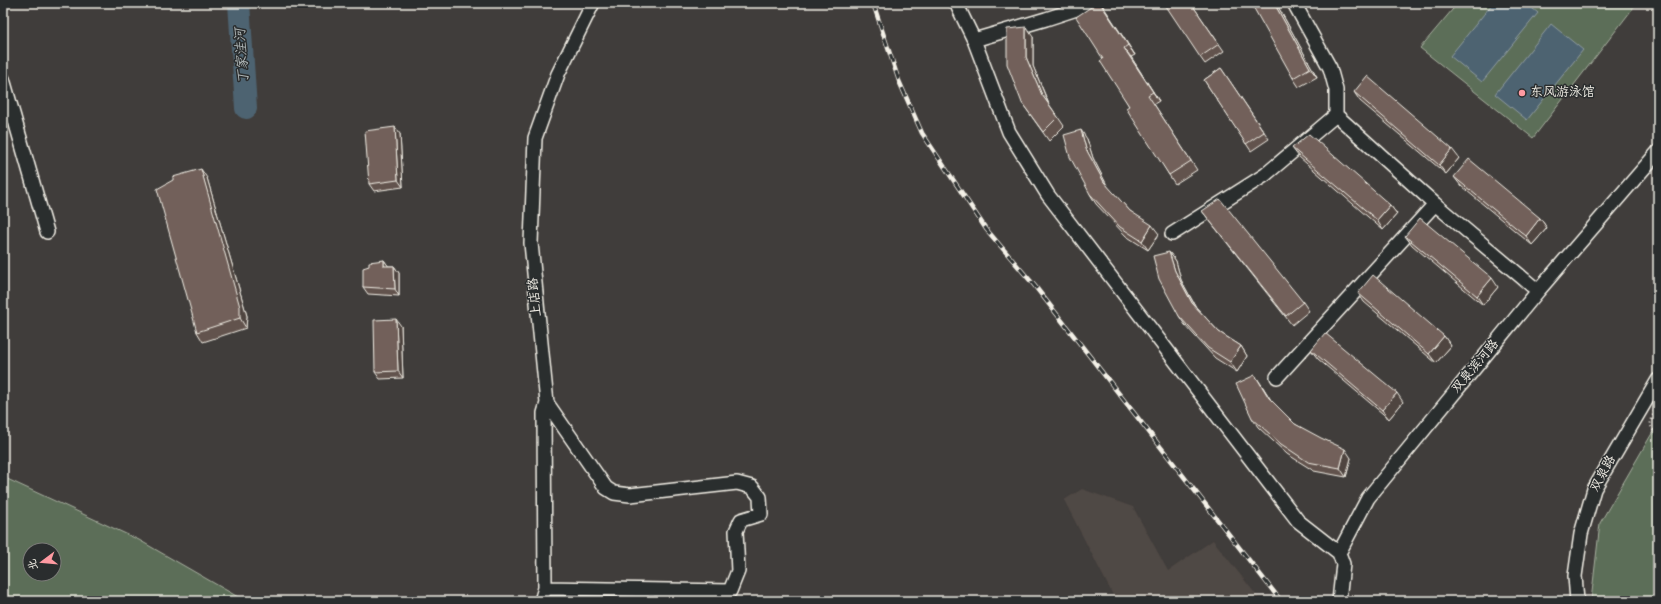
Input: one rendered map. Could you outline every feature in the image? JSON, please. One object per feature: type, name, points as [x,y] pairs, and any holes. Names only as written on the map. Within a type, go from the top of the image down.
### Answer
[{"type":"street","name":"上店路","points":[[541,601],[545,588],[544,413],[547,403],[531,243],[535,138],[558,74],[593,3]]},
{"type":"street","points":[[956,3],[974,40],[1009,132],[1048,196],[1298,521],[1339,553],[1344,564],[1339,601]]},
{"type":"street","points":[[974,40],[1046,20],[1073,9],[1095,3]]},
{"type":"street","points":[[1294,3],[1330,68],[1336,90],[1336,115],[1435,204],[1538,291]]},
{"type":"street","points":[[3,79],[47,232]]},
{"type":"street","points":[[1172,234],[1265,175],[1336,115]]},
{"type":"street","name":"双泉滨河路","points":[[1339,553],[1368,498],[1538,291],[1658,152]]},
{"type":"street","points":[[1277,377],[1435,204]]},
{"type":"street","name":"双泉路","points":[[1577,601],[1575,576],[1581,534],[1594,489],[1658,380]]},
{"type":"street","points":[[545,588],[730,591],[738,571],[736,531],[741,520],[761,514],[760,497],[752,487],[737,483],[630,495],[614,493],[606,488],[547,403]]},
{"type":"path","points":[[1645,402],[1655,412],[1650,425],[1658,438]]},
{"type":"shaded area","points":[[1082,489],[1133,507],[1168,571],[1213,540],[1261,601],[1116,601],[1064,500]]},
{"type":"green space","name":"东风游泳馆","points":[[1458,3],[1637,3],[1533,138],[1420,48]]},
{"type":"green space","points":[[1658,423],[1658,601],[1591,601],[1600,523]]},
{"type":"green space","points":[[3,477],[139,540],[245,601],[3,601]]},
{"type":"water","points":[[1493,3],[1526,3],[1538,13],[1482,82],[1450,56]]},
{"type":"water","points":[[1551,24],[1583,50],[1527,120],[1495,94]]},
{"type":"building","points":[[1097,3],[1100,3],[1128,45],[1124,48],[1153,92],[1148,95],[1191,161],[1169,175],[1126,108],[1129,106],[1100,61],[1103,59],[1076,17]]},
{"type":"building","points":[[1164,3],[1191,3],[1219,44],[1200,57]]},
{"type":"building","points":[[1251,3],[1274,3],[1310,68],[1293,78]]},
{"type":"building","points":[[1026,27],[1026,57],[1042,95],[1058,117],[1043,132],[1022,103],[1007,64],[1007,29]]},
{"type":"building","points":[[1221,68],[1264,132],[1246,144],[1204,80]]},
{"type":"building","points":[[1367,76],[1452,149],[1439,165],[1354,92]]},
{"type":"building","points":[[395,127],[398,180],[369,184],[365,131]]},
{"type":"building","points":[[1081,130],[1086,149],[1104,182],[1130,211],[1152,225],[1142,241],[1120,227],[1090,194],[1070,157],[1064,135]]},
{"type":"building","points":[[1309,134],[1390,205],[1377,220],[1292,148]]},
{"type":"building","points":[[1469,159],[1540,218],[1526,236],[1454,177]]},
{"type":"building","points":[[201,169],[240,307],[240,318],[197,332],[157,189],[173,180],[173,177]]},
{"type":"building","points":[[1220,199],[1303,302],[1286,316],[1202,211]]},
{"type":"building","points":[[1420,218],[1492,278],[1477,296],[1405,236]]},
{"type":"building","points":[[1169,252],[1175,271],[1192,303],[1219,332],[1241,346],[1230,362],[1208,348],[1179,316],[1159,279],[1153,256]]},
{"type":"building","points":[[384,260],[384,266],[394,266],[395,289],[363,287],[363,268],[369,266],[369,262]]},
{"type":"building","points":[[1373,275],[1444,336],[1429,354],[1358,293]]},
{"type":"building","points":[[396,319],[398,371],[375,372],[374,320]]},
{"type":"building","points":[[1325,333],[1397,393],[1382,410],[1311,350]]},
{"type":"building","points":[[1255,375],[1269,398],[1295,424],[1345,449],[1340,468],[1308,462],[1281,444],[1252,418],[1236,384]]},
{"type":"waterway","name":"丁家洼河","points":[[239,3],[246,108]]},
{"type":"railway","points":[[873,3],[899,81],[922,133],[986,229],[1034,285],[1281,601]]},
{"type":"place","name":"东风游泳馆","points":[[1522,93]]}]
